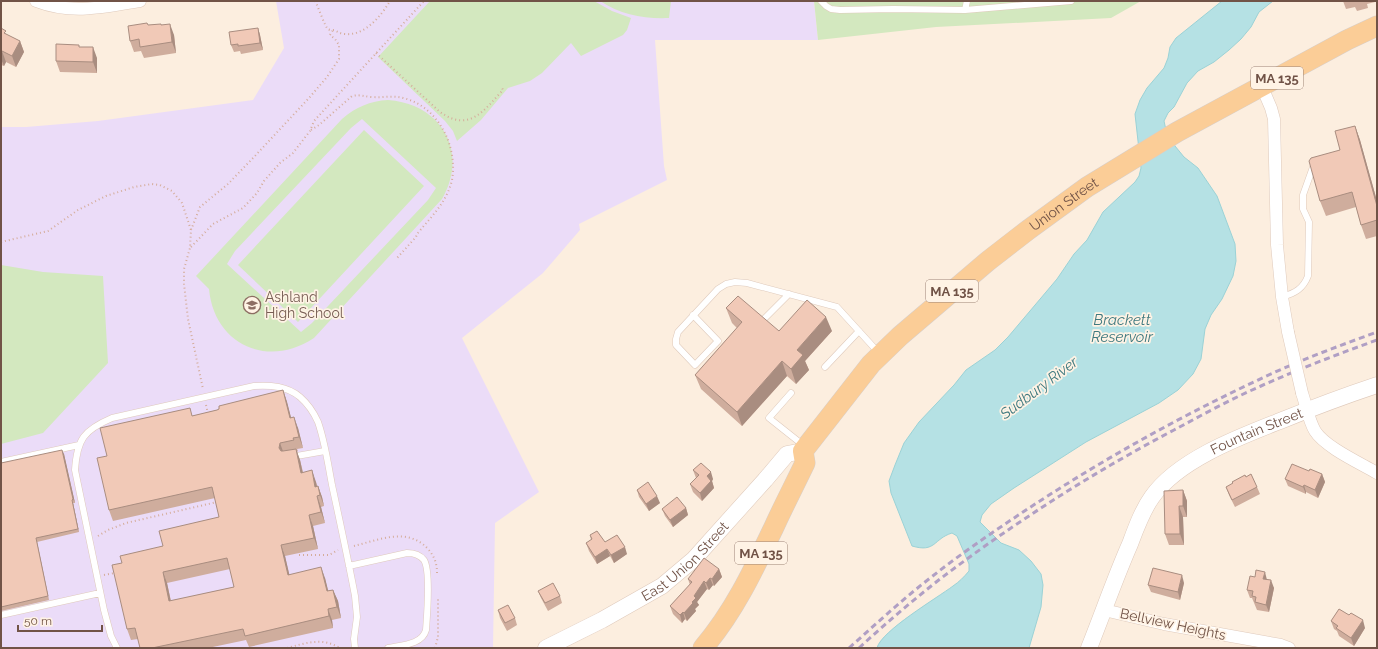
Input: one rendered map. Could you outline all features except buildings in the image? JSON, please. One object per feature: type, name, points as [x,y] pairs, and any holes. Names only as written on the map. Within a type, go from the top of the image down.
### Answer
[{"type":"main road","name":"Union Street","points":[[804,449],[871,364],[900,336],[988,261],[1087,187],[1177,132],[1347,40],[1377,26]]},
{"type":"main road","name":"MA 135","points":[[703,648],[735,603],[759,558],[804,463],[804,449]]},
{"type":"street","points":[[36,1],[55,4],[65,9],[88,10],[140,1]]},
{"type":"street","name":"Fountain Street","points":[[1089,648],[1138,525],[1152,498],[1161,487],[1182,469],[1211,451],[1307,410],[1288,332],[1282,297],[1277,244],[1274,119],[1262,87]]},
{"type":"street","points":[[1377,385],[1307,410],[1315,432],[1328,444],[1377,473]]},
{"type":"street","name":"East Union Street","points":[[546,648],[602,620],[662,586],[694,559],[787,454],[804,449]]},
{"type":"street","name":"Bellview Heights","points":[[1104,610],[1164,624],[1281,645],[1289,648]]},
{"type":"lane","points":[[821,1],[831,9],[840,10],[893,8],[965,10],[1071,1]]},
{"type":"lane","points":[[965,10],[967,1]]},
{"type":"lane","points":[[1282,297],[1296,292],[1305,284],[1308,276],[1309,222],[1303,209],[1303,195],[1313,167]]},
{"type":"lane","points":[[693,315],[718,341],[695,365],[676,345],[678,332],[693,315],[718,289],[726,284],[735,282],[747,283],[837,307],[881,355]]},
{"type":"lane","points":[[765,318],[789,294]]},
{"type":"lane","points":[[825,367],[859,331]]},
{"type":"lane","points":[[117,648],[108,626],[100,593],[75,470],[76,454],[83,437],[95,426],[112,418],[259,386],[272,386],[286,389],[300,398],[314,414],[320,430],[357,607],[354,640],[355,648]]},
{"type":"lane","points":[[791,393],[769,418],[804,449]]},
{"type":"lane","points":[[1,462],[79,445]]},
{"type":"lane","points":[[287,458],[325,451]]},
{"type":"lane","points":[[349,566],[407,553],[419,556],[424,560],[428,571],[425,635],[420,640],[415,642],[388,648]]},
{"type":"lane","points":[[1,614],[100,593]]},
{"type":"path","points":[[315,1],[328,30],[345,34],[359,33],[372,23],[390,1]]},
{"type":"path","points":[[190,248],[213,224],[243,208],[257,193],[264,181],[280,163],[293,154],[310,131],[314,120],[424,1]]},
{"type":"path","points":[[208,417],[185,297],[184,269],[190,248],[191,230],[200,207],[228,184],[327,77],[339,59],[338,45],[335,39],[330,35],[333,30]]},
{"type":"path","points":[[376,54],[440,112],[452,119],[463,120],[478,116],[503,90],[502,88]]},
{"type":"path","points":[[310,131],[320,125],[352,96],[358,94],[374,97],[403,97],[422,106],[441,126],[448,138],[452,150],[452,180],[449,190],[439,208],[397,258]]},
{"type":"path","points":[[1,242],[48,231],[78,210],[106,196],[134,187],[152,184],[166,188],[177,197],[182,203],[186,212],[191,230]]},
{"type":"path","points":[[90,541],[108,530],[126,523],[217,502]]},
{"type":"path","points":[[299,555],[329,555],[345,548],[400,536],[414,538],[421,542],[432,554],[435,561],[437,576]]},
{"type":"path","points":[[97,577],[118,572]]},
{"type":"path","points":[[435,648],[438,632],[437,591]]},
{"type":"path","points":[[287,648],[316,641],[326,642],[340,648]]},
{"type":"shaded area","name":"Ashland High School","points":[[276,1],[814,1],[818,40],[655,40],[664,166],[667,180],[579,224],[580,230],[543,273],[462,338],[539,492],[495,523],[493,648],[1,648],[1,127],[26,127],[98,121],[253,100],[284,48]]},
{"type":"green space","points":[[430,1],[594,1],[612,11],[631,18],[627,30],[623,35],[581,56],[571,43],[542,73],[530,81],[508,88],[481,120],[457,141],[453,131],[445,121],[378,57]]},
{"type":"green space","points":[[600,1],[671,1],[669,18],[642,17],[624,13]]},
{"type":"green space","points":[[814,1],[1141,1],[1111,18],[936,27],[818,40]]},
{"type":"green space","points":[[388,100],[407,103],[423,111],[436,121],[445,133],[451,148],[453,164],[450,181],[442,199],[314,338],[296,347],[278,351],[261,351],[246,346],[232,337],[221,324],[213,308],[209,289],[196,276],[342,119],[364,105]],"holes":[[[362,119],[436,188],[428,200],[312,323],[301,332],[227,264],[235,251],[351,128]]]},
{"type":"green space","points":[[364,130],[424,186],[298,322],[238,265]]},
{"type":"green space","points":[[1,265],[43,272],[103,276],[108,363],[43,433],[1,444]]},
{"type":"water","name":"Brackett Reservoir","points":[[1222,1],[1273,1],[1259,12],[1251,27],[1241,39],[1214,62],[1198,71],[1187,83],[1174,107],[1168,113],[1164,121],[1166,130],[1175,146],[1184,157],[1198,168],[1217,196],[1235,244],[1236,261],[1233,276],[1222,299],[1211,315],[1205,329],[1201,359],[1193,374],[1178,390],[1159,403],[1086,442],[991,504],[982,515],[980,522],[1001,543],[1019,550],[1031,561],[1041,574],[1043,585],[1041,607],[1029,648],[877,648],[888,633],[910,615],[955,584],[969,571],[969,564],[957,536],[952,533],[930,547],[920,548],[912,546],[891,493],[889,481],[904,443],[919,422],[966,370],[995,350],[1008,337],[1057,279],[1074,254],[1087,240],[1103,212],[1135,182],[1139,176],[1141,168],[1135,114],[1140,100],[1147,88],[1164,68],[1170,47],[1176,38]]},
{"type":"railway","points":[[849,648],[934,575],[989,535],[1079,476],[1166,426],[1256,381],[1301,361],[1377,332]]},
{"type":"railway","points":[[859,648],[919,596],[968,558],[1083,481],[1143,446],[1250,391],[1333,356],[1377,340]]},
{"type":"place","name":"Ashland High School","points":[[252,305]]},
{"type":"water label","name":"Sudbury River","points":[[1039,388]]}]
